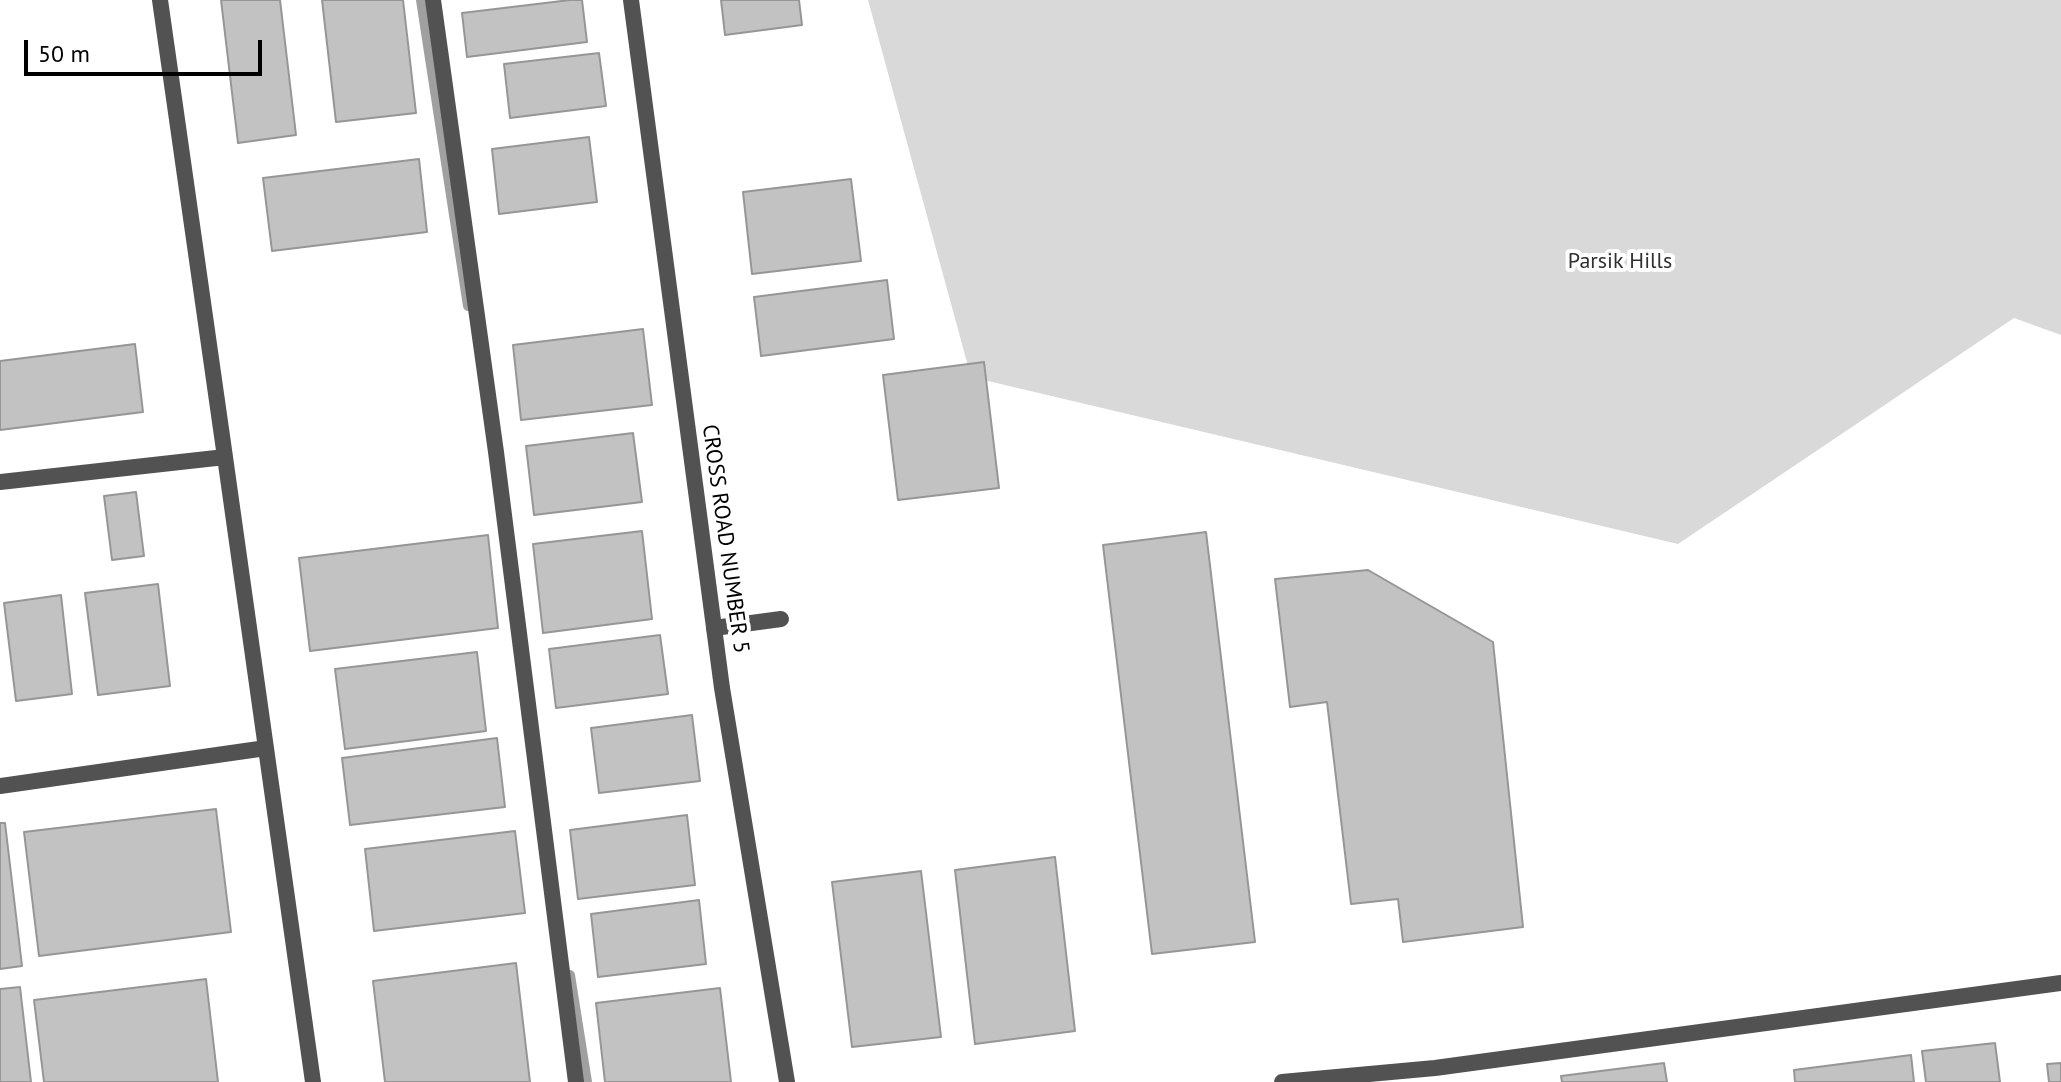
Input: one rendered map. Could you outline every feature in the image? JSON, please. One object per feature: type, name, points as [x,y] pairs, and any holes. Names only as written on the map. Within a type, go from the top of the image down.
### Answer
[{"type":"street","points":[[160,0],[313,1082]]},
{"type":"street","points":[[433,0],[510,562],[576,1082]]},
{"type":"street","name":"CROSS ROAD NUMBER 5","points":[[631,0],[714,628],[787,1082]]},
{"type":"street","points":[[0,482],[225,457]]},
{"type":"street","points":[[714,628],[781,619]]},
{"type":"street","points":[[0,786],[266,748]]},
{"type":"street","points":[[1282,1082],[1451,1066],[2061,983]]},
{"type":"green space","name":"Parsik Hills","points":[[868,0],[2061,0],[2061,335],[2014,318],[1678,544],[971,377]]},
{"type":"building","points":[[221,0],[280,0],[296,135],[238,143]]},
{"type":"building","points":[[322,0],[403,0],[416,113],[336,122]]},
{"type":"building","points":[[582,0],[587,42],[467,57],[462,13]]},
{"type":"building","points":[[721,0],[799,0],[802,25],[725,35]]},
{"type":"building","points":[[599,53],[606,106],[510,118],[504,64]]},
{"type":"building","points":[[589,137],[597,202],[499,214],[492,149]]},
{"type":"building","points":[[419,159],[427,232],[272,251],[263,178]]},
{"type":"building","points":[[851,179],[861,261],[752,274],[743,192]]},
{"type":"building","points":[[887,280],[894,339],[761,356],[754,297]]},
{"type":"building","points":[[643,329],[652,405],[521,420],[513,345]]},
{"type":"building","points":[[135,344],[143,412],[0,430],[0,361]]},
{"type":"building","points":[[984,362],[999,488],[898,500],[883,375]]},
{"type":"building","points":[[633,433],[642,502],[534,515],[526,446]]},
{"type":"building","points":[[136,492],[144,556],[112,560],[104,496]]},
{"type":"building","points":[[642,531],[652,619],[543,633],[533,544]]},
{"type":"building","points":[[1206,532],[1255,942],[1152,954],[1103,545]]},
{"type":"building","points":[[488,535],[498,628],[310,651],[299,558]]},
{"type":"building","points":[[1368,570],[1493,642],[1523,927],[1403,942],[1398,899],[1351,904],[1327,702],[1290,707],[1275,579]]},
{"type":"building","points":[[158,584],[170,686],[98,695],[85,593]]},
{"type":"building","points":[[61,595],[72,694],[16,701],[4,603]]},
{"type":"building","points":[[660,635],[668,694],[556,708],[549,649]]},
{"type":"building","points":[[477,652],[486,731],[345,749],[335,669]]},
{"type":"building","points":[[692,715],[700,781],[599,793],[591,728]]},
{"type":"building","points":[[497,738],[505,807],[350,825],[342,758]]},
{"type":"building","points":[[216,809],[231,932],[39,956],[24,832]]},
{"type":"building","points":[[687,815],[695,885],[578,899],[570,830]]},
{"type":"building","points":[[0,823],[5,823],[22,966],[0,969]]},
{"type":"building","points":[[515,831],[525,913],[374,931],[365,849]]},
{"type":"building","points":[[1055,857],[1075,1031],[975,1044],[955,870]]},
{"type":"building","points":[[921,871],[941,1037],[852,1047],[832,882]]},
{"type":"building","points":[[699,900],[706,964],[598,977],[591,914]]},
{"type":"building","points":[[516,963],[530,1082],[385,1082],[373,981]]},
{"type":"building","points":[[206,979],[218,1082],[44,1082],[34,1000]]},
{"type":"building","points":[[20,987],[31,1082],[0,1082],[0,989]]},
{"type":"building","points":[[720,988],[731,1082],[605,1082],[596,1003]]},
{"type":"building","points":[[1995,1043],[2000,1082],[1926,1082],[1922,1051]]},
{"type":"building","points":[[1911,1055],[1914,1082],[1795,1082],[1794,1070]]},
{"type":"building","points":[[1664,1063],[1667,1082],[1562,1082],[1561,1076]]},
{"type":"building","points":[[2061,1063],[2061,1082],[2049,1082],[2047,1064]]},
{"type":"waterway","points":[[421,0],[468,306]]},
{"type":"waterway","points":[[570,975],[587,1082]]}]
